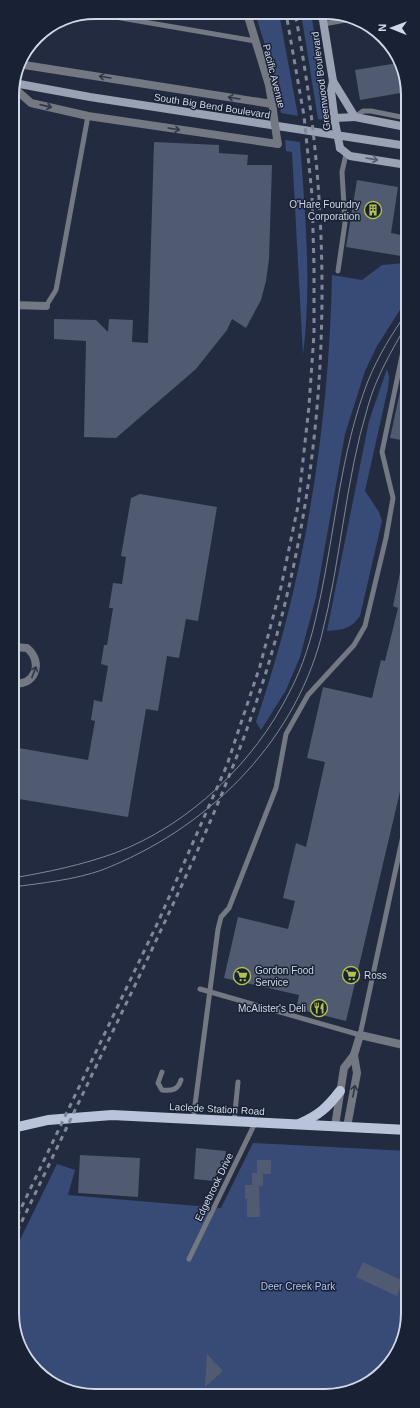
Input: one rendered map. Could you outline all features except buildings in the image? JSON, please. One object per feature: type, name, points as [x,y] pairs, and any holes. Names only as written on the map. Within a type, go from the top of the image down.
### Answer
[{"type":"main road","name":"Greenwood Boulevard","points":[[323,19],[333,81],[331,90],[335,120],[343,151]]},
{"type":"main road","points":[[333,81],[355,117]]},
{"type":"main road","name":"South Big Bend Boulevard","points":[[20,84],[90,97],[401,145]]},
{"type":"main road","points":[[335,120],[355,117],[401,126]]},
{"type":"main road","points":[[343,151],[401,165]]},
{"type":"main road","points":[[296,1125],[320,1114],[340,1091]]},
{"type":"main road","name":"Laclede Station Road","points":[[19,1127],[48,1120],[112,1115],[401,1130]]},
{"type":"street","name":"Pacific Avenue","points":[[88,116],[278,142],[273,108],[249,19]]},
{"type":"street","points":[[25,65],[273,108]]},
{"type":"street","points":[[19,92],[31,103],[88,116]]},
{"type":"street","points":[[19,305],[46,306]]},
{"type":"street","points":[[19,648],[26,648],[35,657],[37,663],[35,673],[30,680],[19,684]]},
{"type":"street","points":[[335,1126],[344,1068],[354,1055],[360,1035],[401,1044]]},
{"type":"street","points":[[347,1127],[358,1072],[354,1055]]},
{"type":"lane","points":[[127,19],[255,41]]},
{"type":"lane","points":[[324,24],[342,21]]},
{"type":"lane","points":[[355,117],[363,111],[371,111],[401,117]]},
{"type":"lane","points":[[46,306],[56,290],[88,116]]},
{"type":"lane","points":[[338,271],[345,223],[342,172],[343,151]]},
{"type":"lane","points":[[193,1120],[218,929],[221,917],[229,908],[276,788],[286,734],[308,694],[354,645],[366,626],[386,538],[393,498],[382,452],[401,361]]},
{"type":"lane","points":[[200,989],[360,1035],[401,845]]},
{"type":"lane","points":[[162,1072],[158,1082],[162,1090],[172,1091],[176,1089],[180,1080]]},
{"type":"lane","points":[[234,1122],[238,1082]]},
{"type":"lane","name":"Edgebrook Drive","points":[[188,1259],[255,1123]]},
{"type":"green space","points":[[257,19],[280,19],[298,116],[281,113],[273,71]]},
{"type":"green space","points":[[302,19],[312,19],[329,121],[318,119]]},
{"type":"green space","points":[[285,140],[300,142],[307,248],[307,302],[303,355],[292,152],[286,151]]},
{"type":"green space","points":[[401,263],[401,308],[377,346],[365,371],[345,434],[316,597],[300,657],[286,690],[261,730],[256,722],[288,613],[301,557],[320,445],[326,389],[332,275],[362,280],[382,265]]},
{"type":"green space","points":[[387,369],[389,377],[388,388],[365,491],[379,512],[382,521],[360,616],[353,624],[346,628],[327,631],[369,421]]},
{"type":"green space","name":"Deer Creek Park","points":[[253,1143],[401,1151],[400,1328],[388,1355],[375,1370],[363,1379],[340,1388],[95,1389],[80,1388],[66,1383],[57,1379],[41,1367],[29,1351],[20,1328],[19,1242],[57,1164],[75,1170],[68,1195],[221,1208]]},
{"type":"tram line","points":[[19,877],[77,865],[115,853],[142,841],[168,826],[193,809],[217,789],[238,767],[275,719],[299,673],[313,630],[324,580],[344,465],[359,408],[376,363],[401,321]]},
{"type":"tram line","points":[[19,886],[58,881],[102,870],[140,853],[176,832],[209,807],[239,780],[266,748],[289,714],[307,677],[321,638],[334,580],[348,492],[360,434],[375,385],[401,335]]},
{"type":"railway","points":[[19,1212],[159,920],[227,765],[260,666],[281,587],[298,506],[309,406],[314,334],[312,195],[304,116],[287,19]]},
{"type":"railway","points":[[19,1227],[139,977],[203,839],[232,769],[258,697],[282,614],[301,530],[313,444],[320,358],[322,271],[318,184],[309,98],[296,19]]},
{"type":"place","name":"O'Hare Foundry Corporation","points":[[373,210]]},
{"type":"place","name":"Ross","points":[[351,975]]},
{"type":"place","name":"Gordon Food Service","points":[[242,976]]},
{"type":"place","name":"McAlister's Deli","points":[[319,1008]]}]
